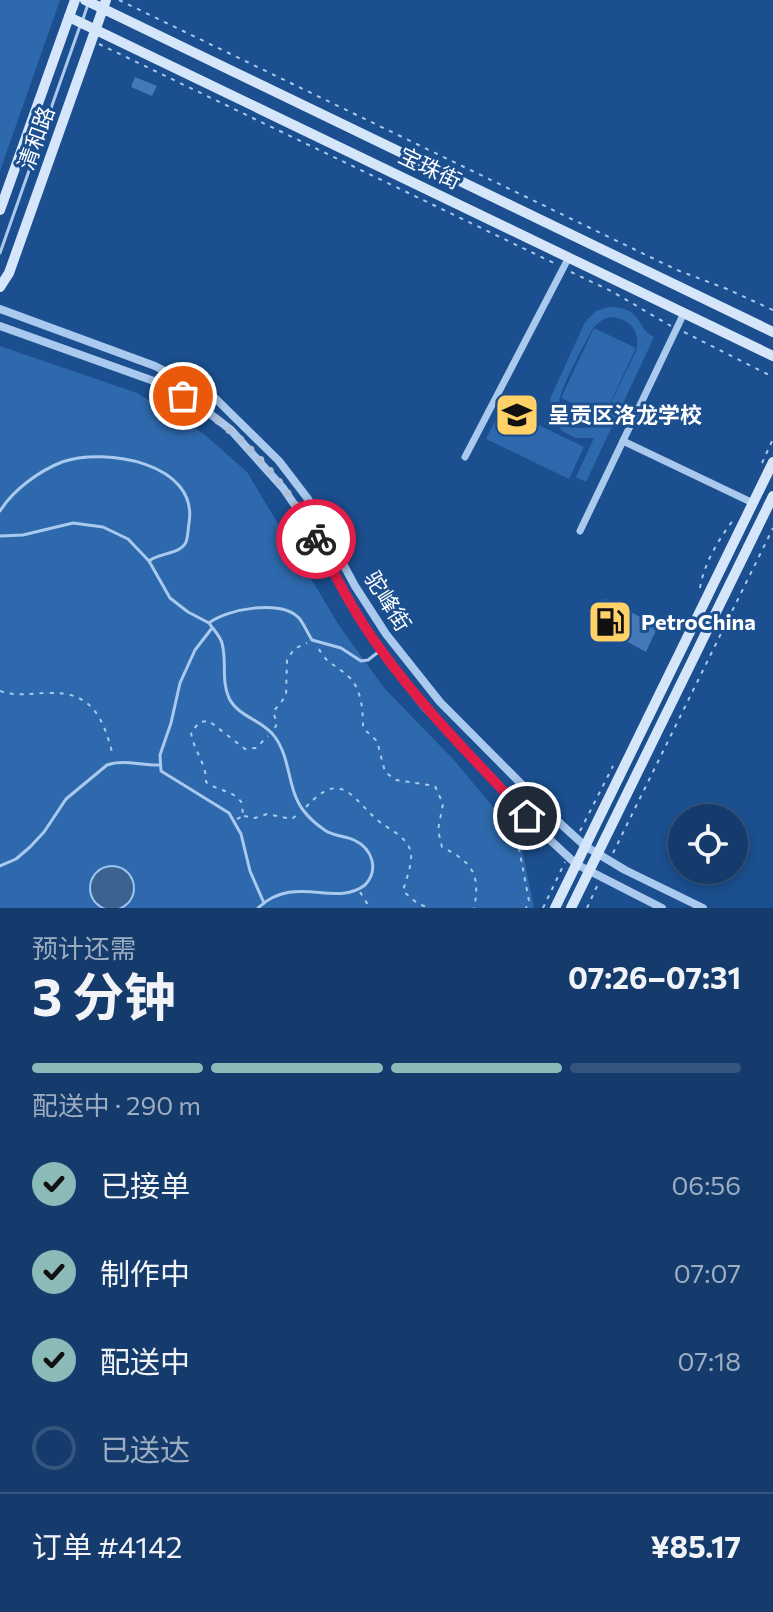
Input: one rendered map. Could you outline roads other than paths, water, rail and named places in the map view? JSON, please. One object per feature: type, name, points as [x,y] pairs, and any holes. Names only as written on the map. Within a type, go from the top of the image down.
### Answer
[{"type":"main road","name":"清和路","points":[[0,210],[75,0]]},
{"type":"main road","name":"宝珠街","points":[[88,0],[105,4],[773,332]]},
{"type":"main road","name":"清和路","points":[[0,287],[9,273],[105,4]]},
{"type":"main road","name":"宝珠街","points":[[69,17],[566,263],[684,313],[773,356]]},
{"type":"main road","points":[[555,908],[572,860],[767,462]]},
{"type":"main road","points":[[571,908],[773,496]]},
{"type":"street","points":[[465,457],[566,263]]},
{"type":"street","name":"驼峰街","points":[[0,309],[155,366],[213,396],[279,461],[308,499],[355,586],[416,674],[581,842],[609,861],[703,908]]},
{"type":"street","points":[[580,531],[684,313]]},
{"type":"street","name":"驼峰街","points":[[0,326],[165,385],[231,430],[283,488],[305,520],[353,608],[424,706],[572,860],[588,872],[662,908]]},
{"type":"street","points":[[623,441],[748,501]]},
{"type":"lane","name":"清和路","points":[[0,253],[88,0]]},
{"type":"lane","points":[[0,511],[20,488],[62,462],[88,457],[140,461],[165,473],[183,491],[191,510],[186,542],[179,549],[157,555],[149,561]]},
{"type":"lane","points":[[0,536],[23,535],[73,523],[103,527],[128,539],[149,561],[170,598],[210,625],[221,641],[229,698],[238,710],[272,732],[288,763],[290,781],[303,810],[329,833],[354,840],[365,848],[373,860],[374,870],[368,882],[347,898],[296,892],[281,894],[258,908]]},
{"type":"lane","points":[[264,903],[250,871],[241,834],[229,813],[205,795],[161,771],[160,755],[180,683],[195,650],[218,616],[274,607],[299,618],[314,642],[341,648],[361,661],[368,660],[381,650]]},
{"type":"lane","points":[[0,866],[16,859],[30,847],[66,799],[107,765],[115,762],[160,765]]},
{"type":"place","name":"呈贡区洛龙学校","points":[[517,415]]},
{"type":"place","name":"PetroChina","points":[[610,622]]}]
